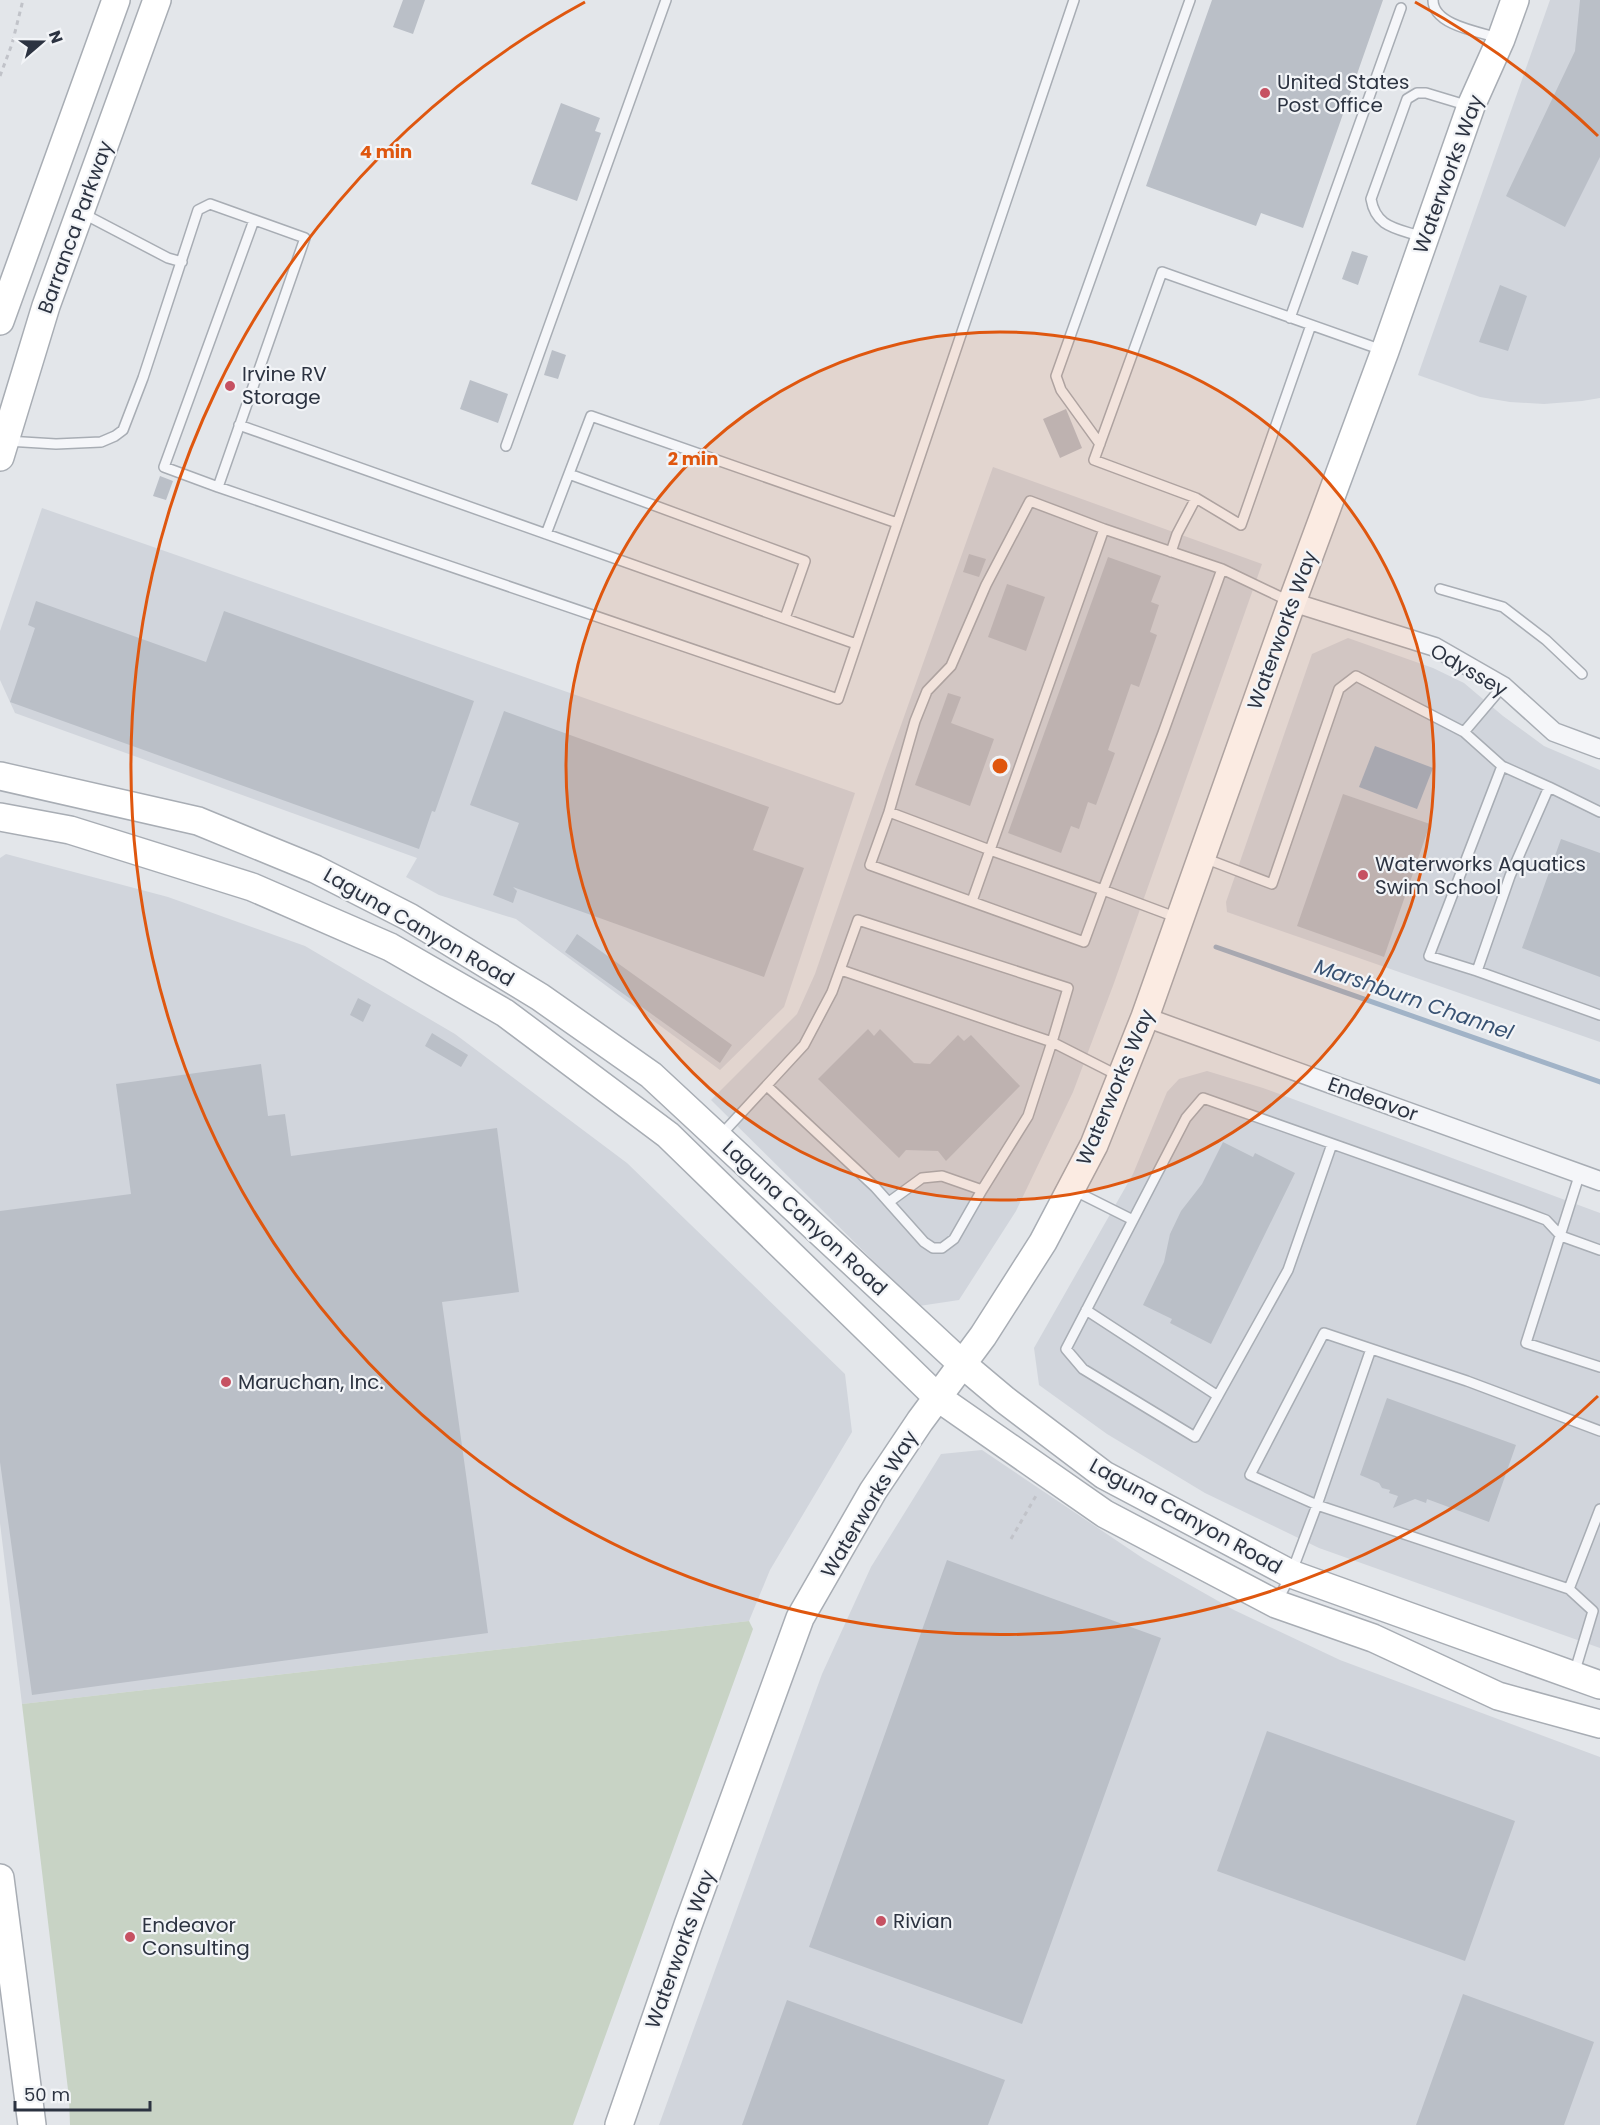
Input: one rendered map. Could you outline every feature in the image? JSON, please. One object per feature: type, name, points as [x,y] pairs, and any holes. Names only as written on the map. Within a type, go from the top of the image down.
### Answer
[{"type":"main road","name":"Barranca Parkway","points":[[0,321],[116,0]]},
{"type":"main road","name":"Barranca Parkway","points":[[2,449],[46,306],[157,0]]},
{"type":"main road","name":"Waterworks Way","points":[[619,2125],[688,1925],[800,1618],[873,1491],[937,1397],[983,1336],[1042,1242],[1094,1145],[1145,1017],[1471,106],[1501,39],[1515,0]]},
{"type":"main road","name":"Laguna Canyon Road","points":[[0,776],[198,821],[315,869],[409,917],[557,1007],[651,1076],[962,1363],[1005,1400],[1104,1475],[1291,1574],[1600,1685]]},
{"type":"main road","name":"Laguna Canyon Road","points":[[0,818],[70,830],[252,887],[390,947],[505,1012],[668,1135],[937,1397],[1105,1514],[1276,1604],[1372,1638],[1498,1696],[1600,1724]]},
{"type":"main road","points":[[0,1878],[32,2125]]},
{"type":"street","name":"Odyssey","points":[[1292,602],[1435,647],[1503,686],[1554,732],[1600,749]]},
{"type":"street","name":"Endeavor","points":[[1145,1017],[1600,1181]]},
{"type":"lane","points":[[506,446],[666,0]]},
{"type":"lane","points":[[254,220],[164,467],[838,699],[1074,0]]},
{"type":"lane","points":[[1100,444],[1061,390],[1056,376],[1190,0]]},
{"type":"lane","points":[[1433,0],[1433,6],[1438,15],[1446,21],[1501,39]]},
{"type":"lane","points":[[1290,318],[1401,8]]},
{"type":"lane","points":[[1424,238],[1381,222],[1373,212],[1371,199],[1407,99],[1416,93],[1426,93],[1471,106]]},
{"type":"lane","points":[[2,449],[101,441],[123,430],[143,378],[198,210],[210,204],[305,238],[218,487]]},
{"type":"lane","points":[[80,212],[168,258],[182,262]]},
{"type":"lane","points":[[1311,325],[1241,525],[1196,498],[1094,460],[1162,272],[1385,351]]},
{"type":"lane","points":[[546,534],[591,416],[897,523]]},
{"type":"lane","points":[[240,425],[856,644]]},
{"type":"lane","points":[[569,474],[805,561],[785,618]]},
{"type":"lane","points":[[1171,552],[1177,534],[1196,498]]},
{"type":"lane","points":[[1222,569],[1084,942],[870,865],[889,812],[915,721],[927,691],[951,666],[986,585],[1030,501],[1222,569],[1292,602]]},
{"type":"lane","points":[[972,901],[1104,529]]},
{"type":"lane","points":[[1440,589],[1503,607],[1546,640],[1582,674]]},
{"type":"lane","points":[[1202,857],[1272,884],[1339,689],[1356,676],[1464,732],[1502,766],[1600,812]]},
{"type":"lane","points":[[1464,732],[1503,686]]},
{"type":"lane","points":[[1502,766],[1429,956],[1600,1015]]},
{"type":"lane","points":[[1477,971],[1510,876],[1549,787]]},
{"type":"lane","points":[[889,812],[1180,919]]},
{"type":"lane","points":[[718,1138],[804,1045],[832,993],[858,920],[1068,988],[1028,1116],[954,1239],[942,1248],[933,1248],[924,1242],[889,1202],[767,1086]]},
{"type":"lane","points":[[841,970],[1052,1042],[1122,1077]]},
{"type":"lane","points":[[1332,1144],[1288,1270],[1195,1437],[1083,1370],[1065,1349],[1186,1118],[1203,1098],[1546,1220],[1561,1236],[1600,1250]]},
{"type":"lane","points":[[1580,1173],[1526,1342],[1600,1367]]},
{"type":"lane","points":[[889,1202],[922,1178],[942,1176],[982,1190]]},
{"type":"lane","points":[[1071,1189],[1133,1220]]},
{"type":"lane","points":[[1086,1310],[1218,1396]]},
{"type":"lane","points":[[1574,1676],[1597,1612],[1569,1589],[1317,1505],[1250,1475],[1324,1334],[1467,1381],[1600,1431]]},
{"type":"lane","points":[[1276,1604],[1291,1574],[1317,1505],[1371,1349]]},
{"type":"lane","points":[[1569,1589],[1600,1509]]},
{"type":"path","points":[[0,76],[12,44],[23,0]]},
{"type":"path","points":[[1011,1539],[1049,1474]]},
{"type":"shaded area","points":[[1550,0],[1600,0],[1600,398],[1544,404],[1480,397],[1418,375]]},
{"type":"shaded area","points":[[993,467],[1262,564],[1114,983],[1073,1092],[1016,1211],[959,1300],[919,1306],[711,1100],[797,1014],[815,974]]},
{"type":"shaded area","points":[[42,508],[855,793],[784,1007],[720,1070],[516,919],[439,895],[406,877],[417,858],[15,713],[0,680],[0,631]]},
{"type":"shaded area","points":[[1348,638],[1433,668],[1464,683],[1544,746],[1600,770],[1600,1042],[1227,912],[1226,902],[1312,654]]},
{"type":"shaded area","points":[[6,854],[168,897],[305,946],[455,1034],[627,1163],[845,1374],[852,1432],[770,1570],[749,1621],[22,1704],[0,1523],[0,858]]},
{"type":"shaded area","points":[[1207,1071],[1263,1088],[1600,1213],[1600,1648],[1319,1548],[1205,1493],[1107,1434],[1039,1385],[1034,1348],[1133,1174],[1167,1092],[1179,1079]]},
{"type":"shaded area","points":[[982,1450],[1144,1559],[1234,1610],[1340,1660],[1600,1757],[1600,2125],[659,2125],[822,1674],[871,1567],[941,1454]]},
{"type":"green space","points":[[749,1621],[753,1629],[573,2125],[70,2125],[69,2098],[22,1704]]},
{"type":"water","points":[[1375,746],[1433,768],[1417,809],[1359,787]]},
{"type":"building","points":[[403,0],[425,0],[413,34],[393,27]]},
{"type":"building","name":"United States Post Office","points":[[1212,0],[1383,0],[1303,228],[1261,213],[1256,226],[1146,186]]},
{"type":"building","points":[[1580,0],[1600,0],[1600,157],[1565,227],[1506,196],[1575,51]]},
{"type":"building","points":[[561,103],[600,118],[595,131],[601,133],[577,201],[531,184]]},
{"type":"building","points":[[1352,251],[1368,256],[1358,285],[1342,279]]},
{"type":"building","points":[[1500,285],[1527,296],[1508,351],[1479,342]]},
{"type":"building","points":[[552,350],[566,355],[558,379],[544,375]]},
{"type":"building","points":[[470,380],[508,394],[498,423],[460,409]]},
{"type":"building","points":[[1066,409],[1082,448],[1060,458],[1043,419]]},
{"type":"building","points":[[160,476],[173,481],[166,500],[153,496]]},
{"type":"building","points":[[969,554],[986,559],[979,577],[963,572]]},
{"type":"building","points":[[1108,557],[1161,576],[1151,602],[1159,605],[1150,632],[1157,635],[1139,687],[1131,684],[1108,750],[1115,753],[1096,805],[1088,802],[1079,829],[1071,826],[1061,853],[1008,833]]},
{"type":"building","points":[[1007,584],[1045,597],[1026,651],[988,637]]},
{"type":"building","points":[[36,601],[206,662],[224,611],[474,701],[435,812],[432,811],[419,849],[10,702],[35,628],[28,625]]},
{"type":"building","points":[[948,693],[961,697],[951,723],[994,739],[970,806],[915,785]]},
{"type":"building","points":[[504,711],[769,807],[753,850],[804,868],[764,977],[513,887],[517,891],[513,903],[493,895],[519,823],[470,805]]},
{"type":"building","name":"Waterworks Aquatics Swim School","points":[[1343,794],[1430,824],[1384,957],[1297,926]]},
{"type":"building","points":[[1561,839],[1600,853],[1600,977],[1522,948]]},
{"type":"building","points":[[577,934],[732,1045],[720,1063],[565,952]]},
{"type":"building","points":[[358,998],[371,1005],[363,1022],[350,1015]]},
{"type":"building","points":[[868,1029],[874,1036],[880,1029],[914,1063],[930,1064],[958,1035],[964,1041],[971,1035],[1020,1086],[946,1161],[938,1151],[906,1150],[899,1158],[818,1079]]},
{"type":"building","points":[[432,1033],[468,1055],[461,1067],[425,1046]]},
{"type":"building","name":"Maruchan, Inc.","points":[[261,1064],[268,1116],[285,1114],[291,1156],[497,1128],[519,1292],[442,1302],[488,1633],[32,1695],[0,1462],[0,1211],[131,1194],[116,1084]]},
{"type":"building","points":[[1223,1142],[1253,1157],[1255,1153],[1295,1173],[1211,1344],[1170,1323],[1172,1319],[1143,1305],[1164,1262],[1170,1234],[1181,1211],[1202,1184]]},
{"type":"building","points":[[1387,1398],[1516,1445],[1489,1522],[1427,1499],[1426,1503],[1415,1499],[1393,1508],[1398,1496],[1389,1493],[1390,1490],[1382,1488],[1379,1483],[1360,1475]]},
{"type":"building","points":[[947,1560],[1161,1638],[1022,2024],[809,1947]]},
{"type":"building","points":[[1267,1731],[1515,1821],[1465,1961],[1217,1871]]},
{"type":"building","points":[[1463,1994],[1594,2042],[1564,2125],[1416,2125]]},
{"type":"building","points":[[787,2000],[1005,2080],[988,2125],[742,2125]]},
{"type":"waterway","name":"Marshburn Channel","points":[[1216,947],[1600,1082]]},
{"type":"place","name":"United States Post Office","points":[[1265,93]]},
{"type":"place","name":"Irvine RV Storage","points":[[230,386]]},
{"type":"place","name":"Waterworks Aquatics Swim School","points":[[1363,875]]},
{"type":"place","name":"Maruchan, Inc.","points":[[226,1382]]},
{"type":"place","name":"Rivian","points":[[881,1921]]},
{"type":"place","name":"Endeavor Consulting","points":[[130,1937]]}]
